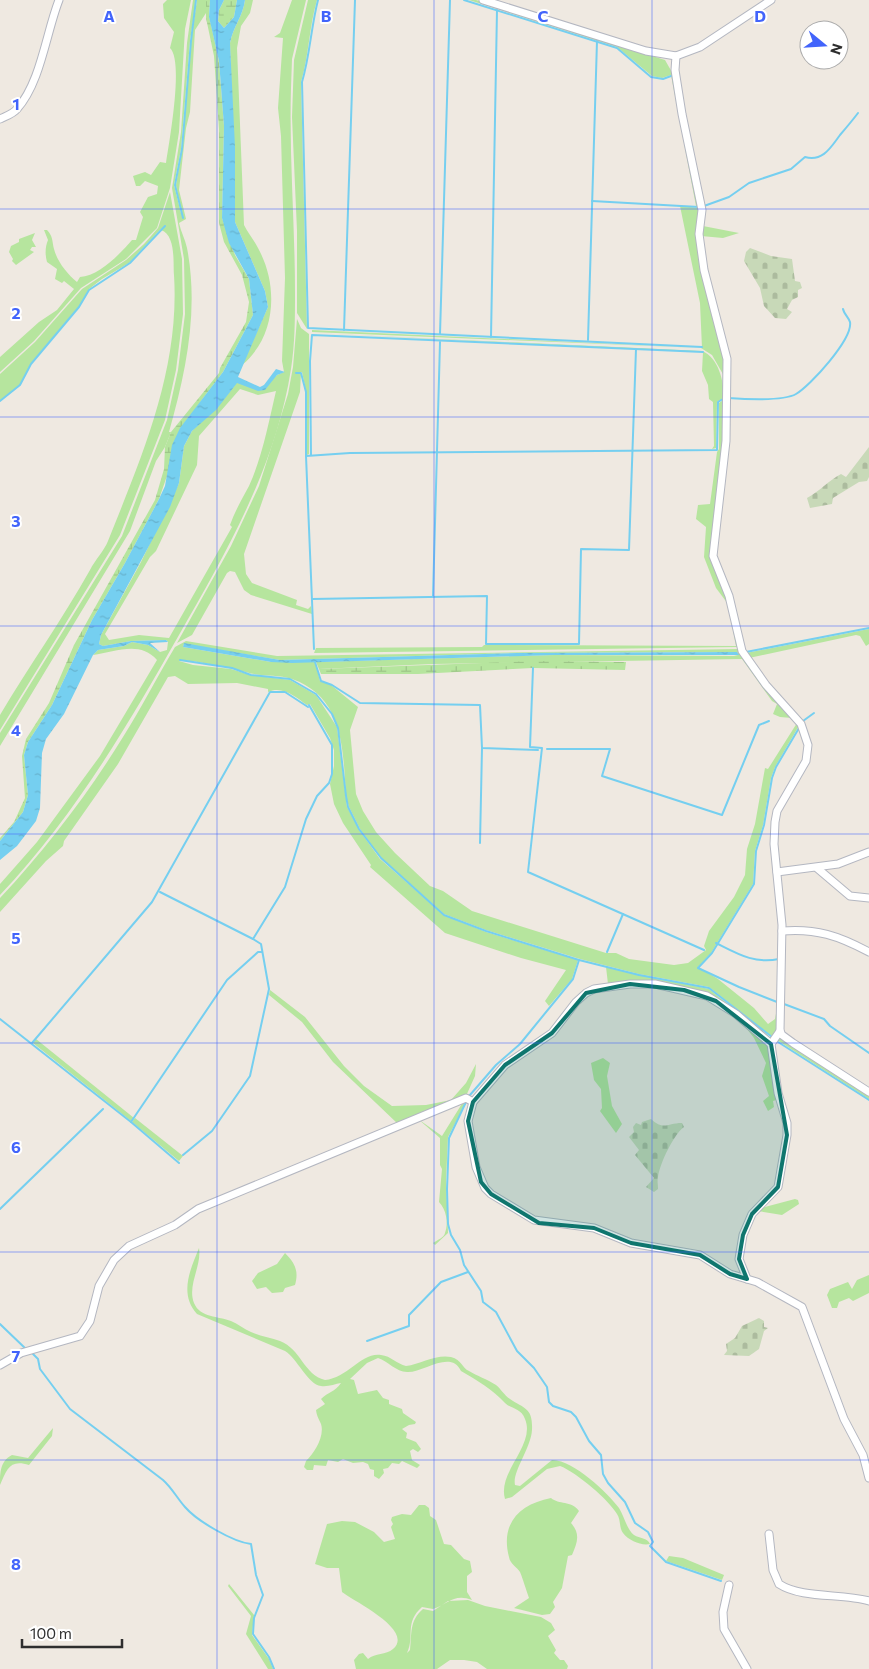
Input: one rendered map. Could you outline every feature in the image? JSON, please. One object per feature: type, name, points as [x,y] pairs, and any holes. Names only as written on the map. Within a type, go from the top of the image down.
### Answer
[{"type":"street","points":[[0,119],[16,110],[32,82],[48,40],[58,0]]},
{"type":"street","points":[[483,0],[646,51],[676,56],[700,47],[771,0]]},
{"type":"street","points":[[676,56],[675,70],[682,114],[702,210],[699,234],[704,270],[727,360],[726,441],[713,556],[729,596],[742,651],[766,685],[801,724],[808,745],[806,761],[775,816],[774,844],[782,931],[780,1031],[771,1044]]},
{"type":"street","points":[[777,872],[838,864],[869,852]]},
{"type":"street","points":[[817,868],[850,896],[869,898]]},
{"type":"street","points":[[782,931],[812,930],[848,941],[869,952]]},
{"type":"street","points":[[747,1279],[739,1259],[743,1235],[752,1214],[778,1187],[787,1135],[787,1123],[778,1093],[771,1044],[736,1014],[707,996],[655,984],[606,986],[586,992],[552,1034],[505,1064],[473,1102],[468,1121],[481,1182],[491,1194],[539,1223],[552,1221],[594,1228],[631,1243],[700,1255],[730,1274],[747,1279],[797,1303],[806,1311],[813,1339],[824,1361],[844,1419],[863,1455],[869,1478]]},
{"type":"street","points":[[780,1031],[793,1044],[869,1092]]},
{"type":"street","points":[[0,1365],[21,1352],[80,1336],[90,1321],[99,1286],[108,1267],[121,1252],[140,1240],[175,1224],[198,1209],[379,1133],[466,1098],[473,1102]]},
{"type":"street","points":[[769,1534],[773,1570],[779,1584],[791,1590],[850,1596],[869,1601]]},
{"type":"street","points":[[729,1585],[723,1612],[724,1629],[747,1669]]},
{"type":"highlighted area","points":[[630,984],[684,990],[716,1001],[771,1044],[787,1135],[778,1187],[752,1214],[743,1235],[739,1259],[747,1279],[730,1274],[700,1255],[631,1243],[594,1228],[539,1223],[491,1194],[481,1182],[468,1121],[473,1102],[505,1065],[552,1033],[586,993]]},
{"type":"green space","points":[[167,0],[191,0],[185,29],[179,132],[170,188],[157,228],[126,259],[81,288],[34,341],[0,372],[0,357],[39,322],[57,310],[74,289],[64,281],[62,283],[55,279],[57,269],[47,262],[46,245],[48,240],[44,230],[47,230],[50,234],[55,254],[60,263],[77,282],[80,277],[102,269],[132,240],[136,240],[143,217],[140,212],[148,197],[157,194],[158,186],[145,181],[140,186],[136,186],[133,176],[145,172],[151,175],[160,162],[166,163],[176,85],[174,56],[170,48],[174,32],[164,18],[163,4]]},
{"type":"green space","points":[[193,0],[196,0],[190,41],[181,149],[174,185],[182,217],[176,185],[182,149],[191,41],[197,0],[206,0],[206,13],[195,30],[190,112],[186,128],[179,190],[186,219],[179,223],[187,248],[190,271],[192,294],[191,318],[181,387],[169,432],[171,432],[165,447],[156,461],[130,531],[0,746],[0,733],[122,536],[167,420],[178,370],[185,314],[184,259],[172,188],[181,132],[187,43]]},
{"type":"green space","points":[[206,0],[210,0],[209,16],[219,61],[224,126],[222,218],[235,255],[249,279],[253,315],[223,372],[201,401],[168,473],[159,499],[92,620],[52,705],[28,742],[24,755],[28,795],[23,812],[0,841],[0,838],[14,822],[25,798],[22,756],[26,739],[49,703],[74,645],[155,500],[164,469],[165,447],[171,432],[219,373],[246,322],[249,302],[242,275],[224,242],[219,223],[219,129],[214,56],[206,18]]},
{"type":"green space","points":[[224,0],[237,0],[234,17],[224,28],[218,21],[219,10]]},
{"type":"green space","points":[[245,0],[253,0],[250,13],[241,26],[237,48],[244,225],[265,263],[269,278],[271,310],[268,326],[262,340],[242,365],[268,307],[265,291],[235,222],[230,43]]},
{"type":"green space","points":[[292,0],[306,0],[292,59],[291,139],[295,267],[294,341],[284,405],[274,440],[262,474],[232,539],[139,704],[75,803],[27,865],[0,895],[0,884],[37,842],[100,756],[157,660],[143,650],[135,649],[93,655],[98,650],[124,646],[132,642],[148,645],[160,652],[167,650],[168,642],[166,640],[131,641],[103,646],[99,644],[101,635],[141,562],[179,483],[184,446],[192,431],[237,382],[258,390],[277,375],[284,372],[282,361],[285,278],[281,136],[278,108],[283,38],[274,37],[280,33]],"holes":[[[240,389],[258,395],[276,391],[265,439],[254,475],[232,520],[230,525],[232,527],[169,638],[139,635],[109,640],[105,634],[150,557],[156,551],[197,465],[199,436]]]},
{"type":"green space","points":[[308,0],[317,0],[301,82],[307,329],[297,313],[297,231],[292,117],[294,60]]},
{"type":"green space","points":[[469,0],[476,0],[665,60],[673,74],[699,206],[696,206],[671,75],[662,78],[652,76],[617,47]]},
{"type":"green space","points":[[170,192],[182,259],[183,314],[176,370],[165,420],[120,535],[0,730],[0,715],[106,545],[134,477],[156,411],[165,378],[174,310],[173,250],[169,237],[161,230],[165,226],[160,230],[129,263],[89,289],[79,307],[31,363],[20,385],[0,401],[0,374],[35,342],[82,289],[126,260],[144,244],[158,228]]},
{"type":"green space","points":[[680,206],[700,208],[697,236],[724,351],[724,376],[712,355],[701,348],[312,332],[312,330],[702,348],[700,303]]},
{"type":"green space","points":[[703,226],[739,233],[723,238],[701,236]]},
{"type":"green space","points":[[35,233],[32,240],[36,247],[32,247],[30,250],[34,252],[16,265],[12,261],[13,259],[9,252],[11,246],[19,242],[19,239]]},
{"type":"green space","points":[[750,248],[771,256],[792,259],[795,281],[800,282],[802,288],[798,290],[798,297],[792,300],[787,309],[792,312],[786,319],[775,318],[764,306],[760,288],[744,261],[746,252]]},
{"type":"green space","points":[[297,319],[301,328],[309,334],[309,454],[307,455],[306,391],[302,372],[297,372],[301,373],[300,392],[244,554],[246,574],[252,583],[297,600],[296,605],[308,609],[311,606],[312,614],[251,595],[244,590],[235,572],[230,571],[227,573],[192,635],[177,643],[231,546],[259,486],[288,394],[293,367]]},
{"type":"green space","points":[[311,333],[702,351],[713,359],[723,385],[724,398],[717,402],[716,448],[712,449],[714,446],[713,402],[709,399],[708,385],[702,371],[703,352]]},
{"type":"green space","points":[[723,400],[724,441],[712,545],[727,603],[716,588],[704,557],[706,527],[696,519],[698,505],[710,504],[719,449],[719,403]]},
{"type":"green space","points":[[869,447],[869,477],[867,481],[859,482],[833,498],[832,504],[810,508],[807,498],[841,474],[846,477]]},
{"type":"green space","points":[[730,613],[737,647],[314,653],[316,648],[482,647],[484,645],[736,646]]},
{"type":"green space","points":[[869,629],[869,644],[866,646],[860,636],[856,635],[749,658],[746,653]]},
{"type":"green space","points":[[186,641],[277,656],[739,649],[800,724],[775,767],[771,778],[763,825],[755,851],[753,884],[711,953],[698,967],[718,979],[754,1008],[768,1024],[775,1019],[778,1003],[778,1029],[774,1038],[709,987],[639,974],[580,959],[486,930],[444,914],[381,858],[360,829],[349,807],[346,796],[344,761],[337,727],[347,807],[360,831],[380,859],[444,915],[486,932],[578,960],[572,979],[549,1006],[545,1001],[566,970],[521,958],[445,933],[370,867],[371,865],[343,823],[334,804],[330,784],[334,766],[334,750],[330,738],[310,704],[307,705],[284,691],[273,690],[268,692],[268,689],[237,683],[188,684],[175,676],[168,677],[118,764],[64,841],[63,846],[46,861],[0,912],[0,898],[50,841],[81,800],[130,726],[175,647]],"holes":[[[184,644],[280,660],[517,653],[737,652],[738,655],[554,655],[316,662],[319,669],[433,664],[742,659],[772,701],[777,704],[773,714],[792,718],[797,723],[768,769],[765,768],[755,824],[747,849],[745,875],[734,897],[709,931],[704,946],[706,950],[688,963],[674,965],[629,959],[616,953],[606,953],[472,911],[443,891],[430,886],[376,832],[363,811],[356,794],[350,730],[358,707],[331,685],[320,681],[315,662],[271,662],[183,647]],[[179,661],[201,662],[222,666],[252,674],[281,676],[292,679],[309,687],[322,698],[331,712],[337,727],[316,695],[290,680],[250,675],[231,669],[193,665]]]},
{"type":"green space","points":[[534,661],[626,662],[625,670],[533,668],[418,674],[321,674],[319,669]]},
{"type":"green space","points":[[606,967],[709,989],[772,1039],[770,1040],[736,1012],[680,987],[608,984]]},
{"type":"green space","points":[[270,990],[305,1017],[344,1066],[364,1086],[392,1106],[426,1105],[451,1100],[466,1083],[476,1064],[475,1076],[466,1096],[398,1124],[333,1062],[302,1022],[269,995]]},
{"type":"green space","points":[[747,1025],[770,1045],[779,1099],[773,1101],[774,1107],[768,1111],[763,1101],[769,1096],[762,1076],[766,1063],[754,1038],[747,1029]]},
{"type":"green space","points":[[781,1038],[869,1094],[869,1099],[777,1040]]},
{"type":"green space","points":[[36,1039],[134,1118],[131,1121],[33,1043]]},
{"type":"green space","points":[[603,1058],[610,1063],[607,1076],[612,1106],[622,1124],[616,1133],[600,1111],[602,1108],[601,1089],[594,1080],[591,1063]]},
{"type":"green space","points":[[463,1102],[466,1102],[448,1137],[446,1180],[448,1233],[435,1245],[433,1243],[442,1238],[447,1225],[445,1212],[439,1202],[442,1169],[440,1165],[440,1138],[418,1119],[442,1136]]},
{"type":"green space","points":[[135,1118],[183,1156],[179,1161],[132,1122]]},
{"type":"green space","points":[[651,1119],[663,1126],[682,1123],[684,1127],[672,1142],[664,1157],[659,1171],[658,1189],[654,1192],[646,1187],[654,1178],[635,1155],[639,1150],[629,1137],[634,1132],[633,1127],[636,1123],[641,1125],[642,1122]]},
{"type":"green space","points":[[795,1199],[798,1200],[799,1204],[782,1215],[758,1211],[761,1208]]},
{"type":"green space","points":[[199,1248],[192,1296],[197,1308],[205,1314],[231,1321],[258,1335],[280,1341],[293,1350],[312,1373],[325,1380],[341,1375],[367,1357],[374,1355],[391,1358],[406,1366],[445,1356],[455,1358],[467,1370],[496,1385],[508,1397],[524,1407],[531,1417],[531,1437],[516,1473],[515,1485],[520,1486],[552,1460],[560,1461],[589,1478],[607,1494],[619,1508],[632,1533],[647,1540],[650,1544],[640,1544],[626,1536],[622,1531],[617,1514],[607,1501],[583,1480],[560,1466],[547,1469],[512,1497],[505,1499],[506,1479],[525,1439],[527,1429],[525,1419],[518,1411],[507,1405],[490,1390],[451,1362],[403,1372],[378,1358],[367,1363],[350,1379],[354,1380],[358,1394],[377,1390],[383,1398],[389,1400],[389,1404],[402,1409],[403,1413],[416,1422],[402,1429],[407,1433],[406,1438],[416,1442],[421,1449],[418,1452],[413,1449],[410,1451],[412,1460],[420,1465],[417,1468],[402,1461],[399,1464],[392,1463],[388,1468],[383,1469],[384,1473],[379,1479],[374,1476],[374,1470],[370,1469],[368,1464],[363,1462],[353,1463],[343,1459],[338,1462],[328,1460],[326,1466],[314,1465],[313,1470],[307,1470],[304,1467],[306,1461],[320,1439],[322,1429],[316,1410],[325,1404],[321,1399],[341,1383],[326,1386],[316,1384],[285,1351],[197,1314],[188,1298],[187,1290],[192,1265]]},
{"type":"green space","points":[[285,1253],[295,1268],[297,1276],[295,1285],[285,1288],[283,1292],[272,1293],[266,1287],[257,1289],[252,1281],[258,1273],[277,1264]]},
{"type":"green space","points":[[869,1275],[869,1293],[853,1301],[849,1298],[839,1302],[837,1308],[832,1308],[827,1295],[830,1289],[848,1282],[852,1289],[857,1280]]},
{"type":"green space","points":[[759,1318],[764,1321],[764,1327],[768,1328],[764,1331],[759,1349],[749,1356],[724,1355],[727,1351],[726,1344],[735,1338],[742,1326]]},
{"type":"green space","points":[[53,1428],[52,1436],[29,1465],[23,1463],[13,1464],[7,1470],[0,1485],[1,1472],[5,1461],[12,1455],[28,1458]]},
{"type":"green space","points":[[551,1498],[572,1505],[579,1511],[571,1523],[576,1531],[577,1539],[572,1555],[568,1556],[562,1588],[553,1602],[555,1607],[550,1614],[542,1615],[514,1608],[529,1598],[520,1572],[510,1559],[507,1534],[515,1517],[522,1510],[530,1505]]},
{"type":"green space","points":[[419,1505],[425,1505],[429,1508],[430,1516],[436,1520],[444,1544],[451,1545],[464,1559],[470,1561],[472,1572],[467,1576],[467,1592],[472,1600],[456,1598],[450,1601],[468,1600],[485,1606],[541,1617],[551,1623],[555,1630],[548,1636],[556,1650],[554,1653],[560,1660],[564,1660],[568,1666],[567,1669],[487,1669],[477,1662],[450,1660],[437,1669],[356,1669],[354,1660],[359,1654],[363,1653],[368,1659],[390,1651],[398,1641],[396,1633],[380,1617],[342,1592],[339,1568],[327,1568],[315,1564],[327,1524],[342,1521],[355,1522],[374,1532],[384,1542],[395,1539],[391,1527],[393,1524],[392,1517],[402,1514],[411,1515]],"holes":[[[442,1605],[433,1611],[423,1609],[415,1618],[411,1633],[410,1650],[407,1653],[411,1624],[417,1613],[422,1607],[433,1609]]]},
{"type":"green space","points":[[669,1556],[683,1558],[724,1575],[722,1580],[666,1561]]},
{"type":"green space","points":[[229,1584],[254,1615],[252,1635],[269,1659],[273,1669],[268,1669],[246,1634],[251,1616],[228,1586]]},
{"type":"water","points":[[210,0],[224,0],[219,10],[218,21],[224,28],[234,17],[237,0],[245,0],[230,43],[235,147],[235,222],[265,291],[268,307],[238,377],[260,387],[264,385],[276,369],[285,372],[277,375],[265,390],[258,391],[237,383],[216,410],[192,431],[184,446],[179,483],[170,507],[101,635],[99,644],[103,646],[131,641],[166,640],[168,642],[150,643],[160,652],[148,645],[132,642],[124,646],[98,650],[93,655],[64,714],[46,739],[42,753],[40,808],[36,821],[17,846],[0,860],[0,841],[23,812],[28,795],[24,755],[28,742],[52,705],[92,620],[159,499],[165,486],[172,445],[180,428],[223,372],[253,315],[249,279],[229,243],[222,218],[224,126],[219,61],[209,17]]},
{"type":"water","points":[[184,643],[280,660],[517,653],[737,652],[739,655],[554,655],[292,663],[271,662],[183,647]]},
{"type":"waterway","points":[[183,218],[175,185],[182,149],[196,0]]},
{"type":"waterway","points":[[318,0],[302,82],[308,328],[702,347]]},
{"type":"waterway","points":[[344,330],[355,0]]},
{"type":"waterway","points":[[440,334],[450,0]]},
{"type":"waterway","points":[[464,0],[617,48],[651,77],[663,79],[671,76]]},
{"type":"waterway","points":[[491,337],[497,10]]},
{"type":"waterway","points":[[588,340],[597,41]]},
{"type":"waterway","points":[[704,206],[729,197],[749,183],[791,169],[805,157],[811,158],[822,155],[830,149],[858,113]]},
{"type":"waterway","points":[[592,201],[699,207]]},
{"type":"waterway","points":[[0,401],[20,385],[31,364],[79,307],[89,290],[130,263],[165,226]]},
{"type":"waterway","points":[[728,398],[782,398],[796,394],[820,372],[845,339],[850,322],[843,309]]},
{"type":"waterway","points":[[311,455],[310,361],[312,335],[703,352]]},
{"type":"waterway","points":[[433,596],[440,342]]},
{"type":"waterway","points":[[312,599],[487,596],[486,644],[579,644],[581,549],[629,550],[636,349]]},
{"type":"waterway","points":[[296,373],[301,373],[306,392],[306,456],[314,649]]},
{"type":"waterway","points":[[306,456],[350,453],[717,450],[718,402],[723,399]]},
{"type":"waterway","points":[[746,652],[869,628]]},
{"type":"waterway","points":[[180,660],[232,668],[251,675],[290,679],[316,694],[332,714],[338,728],[348,807],[359,829],[381,858],[444,915],[486,931],[579,960],[639,975],[709,988],[772,1037]]},
{"type":"waterway","points":[[315,662],[321,681],[332,685],[360,703],[480,705],[482,748],[538,750]]},
{"type":"waterway","points":[[533,668],[530,747],[542,748],[528,872],[704,950]]},
{"type":"waterway","points":[[32,1043],[152,902],[270,692],[285,692],[308,707]]},
{"type":"waterway","points":[[160,892],[253,939],[285,887],[306,819],[317,796],[329,783],[332,774],[332,745],[309,705]]},
{"type":"waterway","points":[[803,721],[814,713]]},
{"type":"waterway","points":[[547,749],[610,749],[602,776],[722,815],[759,725],[769,721]]},
{"type":"waterway","points":[[777,1002],[698,968],[712,953],[754,884],[756,851],[764,825],[772,778],[776,767],[799,728]]},
{"type":"waterway","points":[[480,843],[482,748]]},
{"type":"waterway","points":[[607,952],[623,914]]},
{"type":"waterway","points":[[183,1155],[212,1131],[250,1076],[269,989],[261,944],[253,939]]},
{"type":"waterway","points":[[716,943],[746,957],[762,960],[779,959]]},
{"type":"waterway","points":[[131,1122],[227,980],[258,952],[262,952]]},
{"type":"waterway","points":[[470,1095],[496,1065],[520,1044],[573,979],[579,960]]},
{"type":"waterway","points":[[784,1004],[824,1019],[830,1026],[869,1053]]},
{"type":"waterway","points":[[0,1019],[131,1122],[179,1163]]},
{"type":"waterway","points":[[778,1042],[869,1100]]},
{"type":"waterway","points":[[466,1102],[449,1138],[448,1224],[451,1235],[460,1250],[464,1265],[481,1291],[483,1302],[496,1312],[517,1351],[534,1368],[547,1387],[549,1402],[553,1406],[571,1412],[576,1417],[589,1441],[601,1455],[603,1474],[608,1483],[625,1502],[635,1523],[648,1532],[653,1542],[650,1546],[666,1562],[721,1581]]},
{"type":"waterway","points":[[0,1209],[103,1109]]},
{"type":"waterway","points":[[367,1341],[409,1326],[409,1315],[441,1282],[468,1272]]},
{"type":"waterway","points":[[0,1324],[27,1350]]},
{"type":"waterway","points":[[31,1352],[38,1359],[40,1369],[70,1409],[163,1480],[191,1513],[225,1535],[251,1544],[256,1575],[263,1595],[254,1618],[253,1634],[269,1657],[274,1669]]}]
